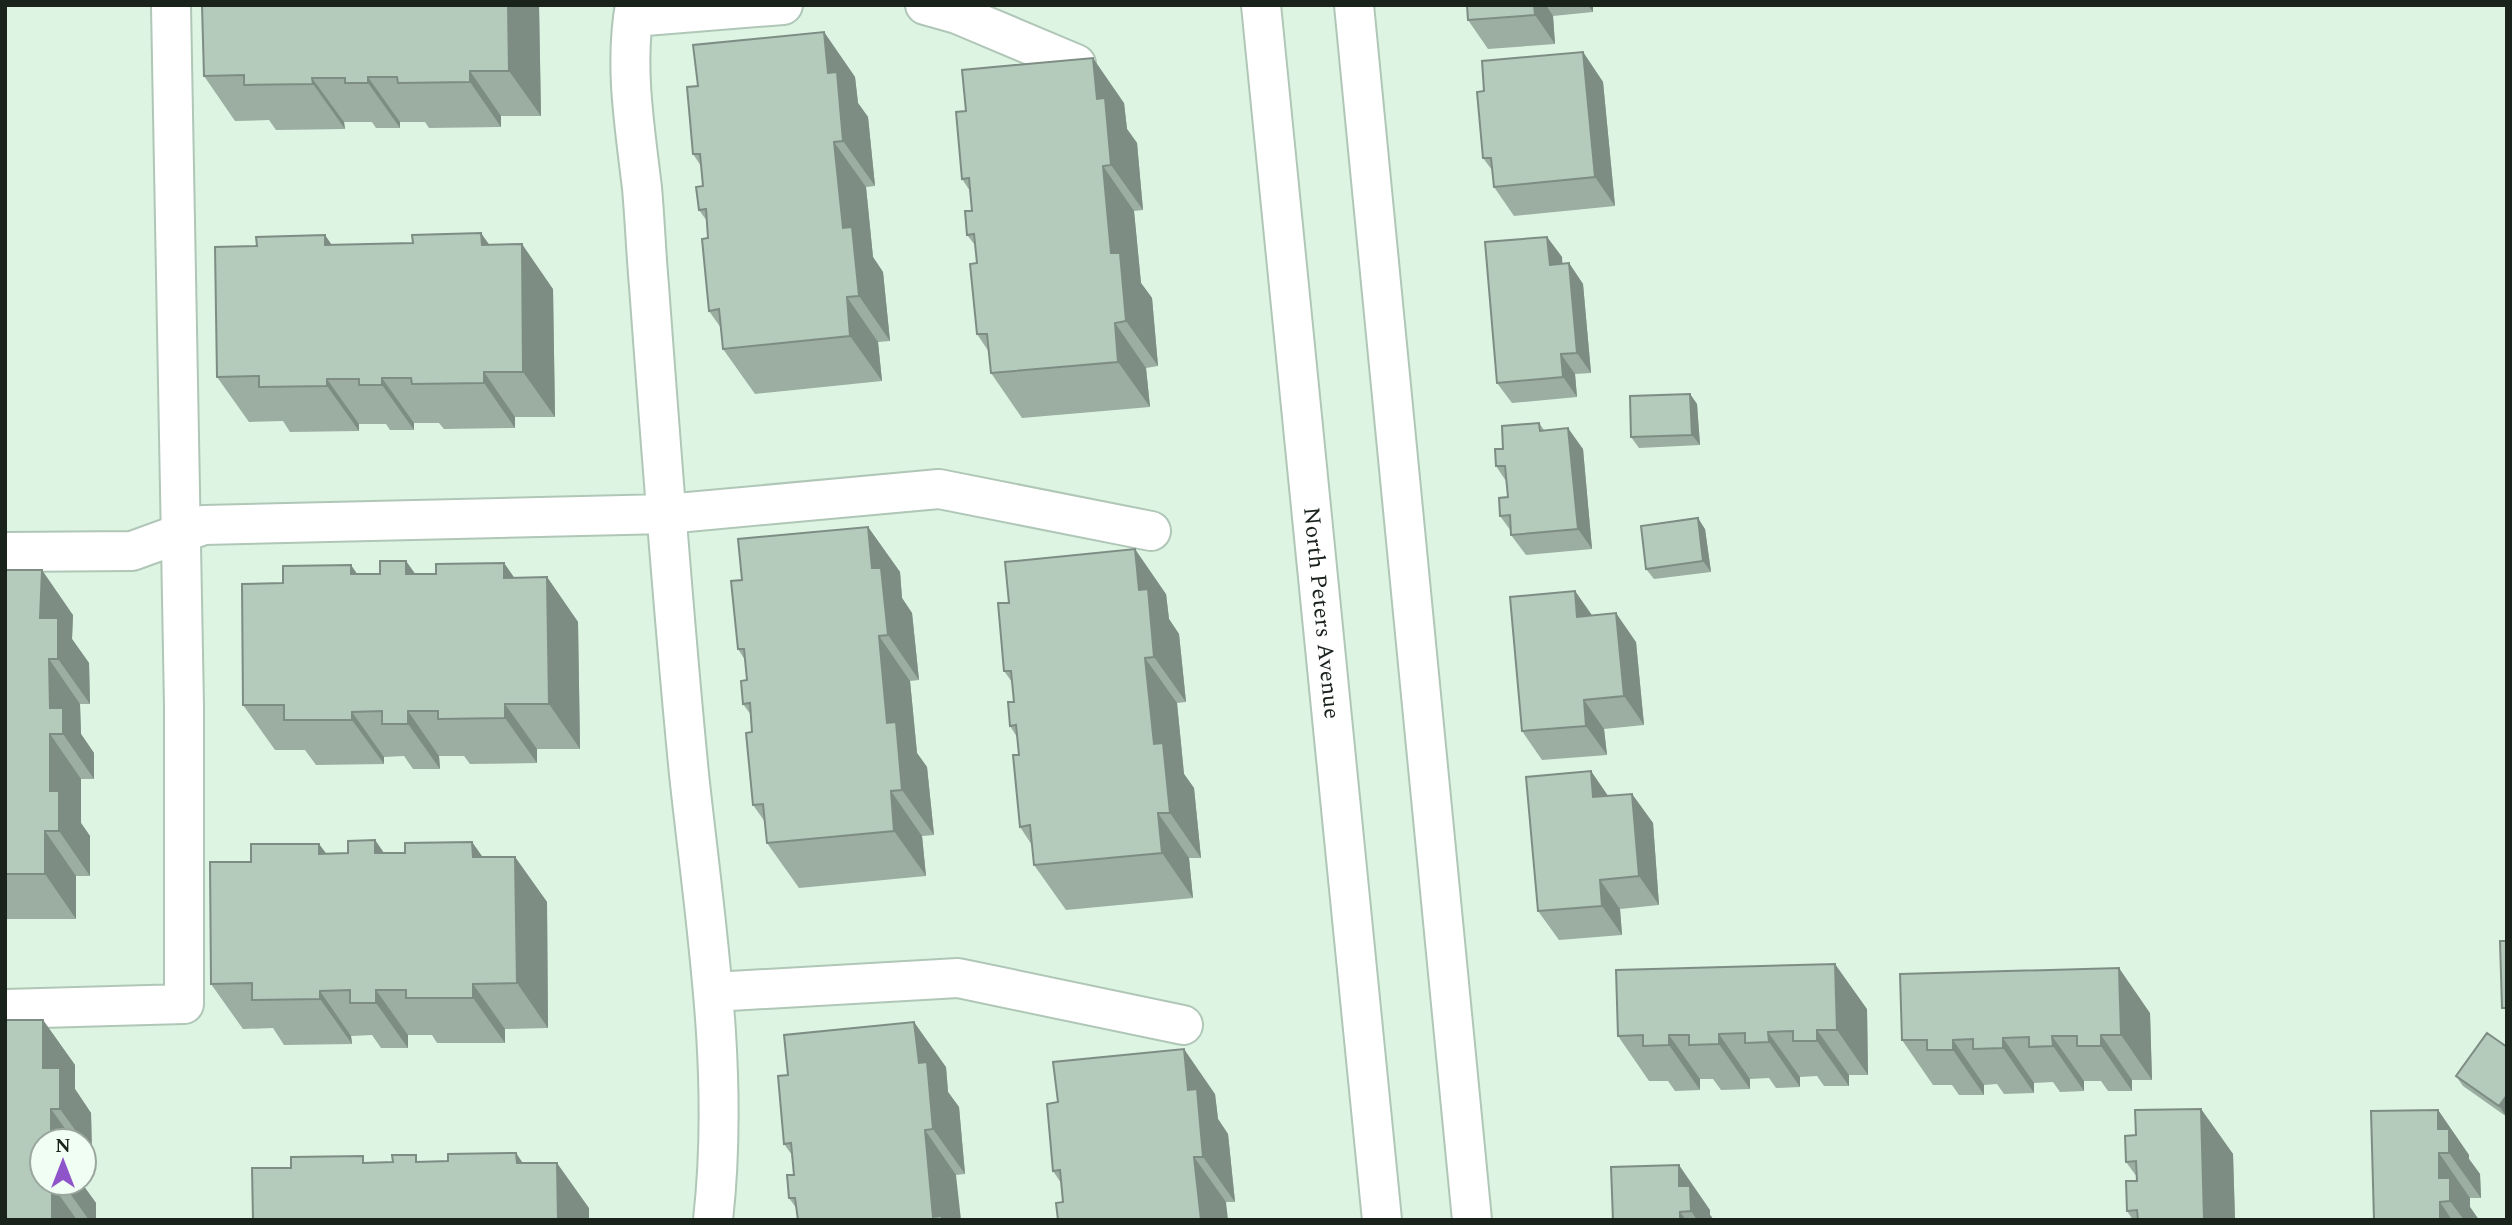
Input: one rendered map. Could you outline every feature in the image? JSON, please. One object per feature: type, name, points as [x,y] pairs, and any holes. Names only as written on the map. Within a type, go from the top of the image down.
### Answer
[{"type":"main road","points":[[713,1220],[720,1093],[713,992],[689,772],[666,514],[631,85],[634,11],[783,5]]},
{"type":"main road","points":[[925,5],[957,14],[1076,64]]},
{"type":"main road","name":"North Peters Avenue","points":[[1261,5],[1382,1220]]},
{"type":"main road","points":[[1354,5],[1472,1220]]},
{"type":"main road","points":[[5,1009],[184,1004],[184,706],[172,6]]},
{"type":"main road","points":[[5,552],[132,551],[204,526],[666,514],[939,489],[1151,531]]},
{"type":"main road","points":[[713,992],[958,978],[1183,1025]]},
{"type":"building","points":[[202,5],[508,5],[509,71],[470,71],[470,82],[398,83],[397,77],[368,77],[368,83],[345,83],[345,78],[312,78],[313,84],[244,85],[244,75],[204,76]]},
{"type":"building","points":[[1467,5],[1534,5],[1535,15],[1468,20]]},
{"type":"building","points":[[824,32],[828,73],[837,72],[843,141],[834,142],[843,228],[852,227],[859,296],[847,297],[850,336],[723,349],[719,309],[709,311],[702,239],[708,238],[706,209],[699,210],[696,187],[703,186],[700,154],[693,154],[687,87],[698,86],[693,45]]},
{"type":"building","points":[[1583,52],[1595,177],[1494,187],[1491,158],[1483,158],[1477,92],[1484,91],[1482,61]]},
{"type":"building","points":[[1093,58],[1097,99],[1105,98],[1111,165],[1103,166],[1111,253],[1120,253],[1126,321],[1115,323],[1118,362],[991,373],[987,334],[977,334],[970,264],[977,263],[974,234],[967,235],[965,211],[972,211],[969,178],[962,179],[956,112],[966,111],[962,70]]},
{"type":"building","points":[[481,233],[482,245],[522,244],[523,372],[484,372],[484,383],[412,384],[411,378],[382,378],[382,385],[359,385],[359,379],[327,379],[327,386],[259,387],[259,376],[217,377],[215,247],[257,246],[256,237],[325,235],[325,245],[413,243],[412,235]]},
{"type":"building","points":[[1547,237],[1550,265],[1569,263],[1577,353],[1561,354],[1563,377],[1497,383],[1485,242]]},
{"type":"building","points":[[1690,394],[1692,435],[1631,437],[1630,396]]},
{"type":"building","points":[[1539,423],[1540,431],[1568,428],[1578,529],[1511,535],[1510,515],[1500,516],[1499,498],[1508,497],[1505,466],[1496,466],[1495,449],[1503,449],[1502,426]]},
{"type":"building","points":[[1698,518],[1703,561],[1646,569],[1641,526]]},
{"type":"building","points":[[868,527],[872,568],[881,568],[888,635],[879,636],[887,723],[896,722],[902,790],[891,791],[894,831],[767,843],[763,804],[753,805],[746,733],[752,732],[750,703],[743,704],[741,681],[747,680],[744,649],[738,649],[731,581],[742,580],[738,539]]},
{"type":"building","points":[[1135,549],[1139,590],[1148,589],[1154,657],[1145,658],[1154,744],[1163,743],[1170,813],[1158,813],[1162,853],[1034,865],[1030,825],[1020,827],[1013,755],[1019,755],[1016,725],[1010,726],[1008,702],[1014,702],[1011,671],[1004,671],[998,603],[1009,603],[1005,562]]},
{"type":"building","points":[[380,561],[406,561],[406,574],[436,574],[436,564],[504,563],[504,578],[547,577],[549,704],[505,704],[505,718],[438,719],[438,711],[408,711],[408,724],[382,724],[382,711],[352,712],[352,720],[284,720],[284,705],[243,705],[242,584],[283,583],[283,566],[351,565],[351,574],[380,574]]},
{"type":"building","points":[[5,570],[42,570],[40,618],[58,618],[58,659],[49,659],[50,708],[63,708],[63,734],[50,734],[50,791],[59,791],[59,831],[45,831],[45,874],[5,874]]},
{"type":"building","points":[[1575,591],[1577,617],[1616,613],[1624,696],[1584,700],[1586,726],[1522,731],[1510,597]]},
{"type":"building","points":[[1591,771],[1593,797],[1632,794],[1639,876],[1600,880],[1602,906],[1538,911],[1526,777]]},
{"type":"building","points":[[375,840],[375,853],[405,853],[405,843],[472,842],[473,857],[515,857],[517,983],[473,984],[473,998],[406,998],[406,990],[376,990],[376,1003],[350,1003],[350,990],[320,991],[320,999],[252,1000],[252,983],[211,984],[210,862],[251,862],[251,844],[319,844],[319,854],[348,853],[348,841]]},
{"type":"building","points":[[2500,941],[2507,941],[2507,1008],[2502,1008]]},
{"type":"building","points":[[1835,964],[1837,1030],[1817,1030],[1817,1041],[1793,1041],[1793,1031],[1768,1032],[1769,1042],[1745,1043],[1745,1033],[1719,1034],[1719,1044],[1689,1045],[1689,1035],[1669,1035],[1669,1045],[1643,1046],[1643,1035],[1618,1036],[1616,970]]},
{"type":"building","points":[[2119,968],[2121,1035],[2101,1035],[2101,1046],[2077,1046],[2077,1036],[2052,1036],[2053,1046],[2029,1047],[2029,1037],[2003,1038],[2003,1048],[1973,1049],[1973,1039],[1953,1040],[1953,1050],[1927,1050],[1927,1040],[1902,1040],[1900,974]]},
{"type":"building","points":[[5,1020],[43,1020],[43,1068],[60,1068],[60,1109],[51,1109],[51,1127],[28,1127],[28,1197],[52,1197],[52,1220],[5,1220]]},
{"type":"building","points":[[914,1022],[919,1063],[927,1062],[933,1129],[925,1130],[933,1217],[942,1216],[942,1220],[798,1220],[795,1198],[789,1198],[787,1175],[794,1175],[791,1143],[784,1144],[778,1076],[788,1075],[784,1035]]},
{"type":"building","points":[[2487,1033],[2507,1047],[2507,1095],[2499,1106],[2456,1076]]},
{"type":"building","points":[[1184,1049],[1188,1090],[1197,1089],[1203,1157],[1194,1157],[1201,1220],[1058,1220],[1056,1203],[1063,1202],[1060,1170],[1053,1171],[1047,1104],[1058,1102],[1053,1062]]},
{"type":"building","points":[[2201,1109],[2204,1220],[2138,1220],[2137,1210],[2127,1211],[2126,1181],[2137,1181],[2136,1161],[2126,1162],[2125,1136],[2136,1135],[2135,1110]]},
{"type":"building","points":[[2438,1110],[2438,1129],[2449,1129],[2449,1153],[2439,1153],[2439,1178],[2450,1178],[2450,1201],[2440,1202],[2440,1220],[2374,1220],[2371,1111]]},
{"type":"building","points":[[516,1153],[517,1163],[557,1163],[558,1220],[253,1220],[252,1168],[291,1168],[291,1157],[363,1156],[363,1163],[393,1162],[392,1155],[416,1155],[416,1162],[448,1161],[448,1154]]},
{"type":"building","points":[[1679,1165],[1679,1186],[1690,1186],[1691,1211],[1680,1212],[1680,1220],[1613,1220],[1611,1167]]}]
